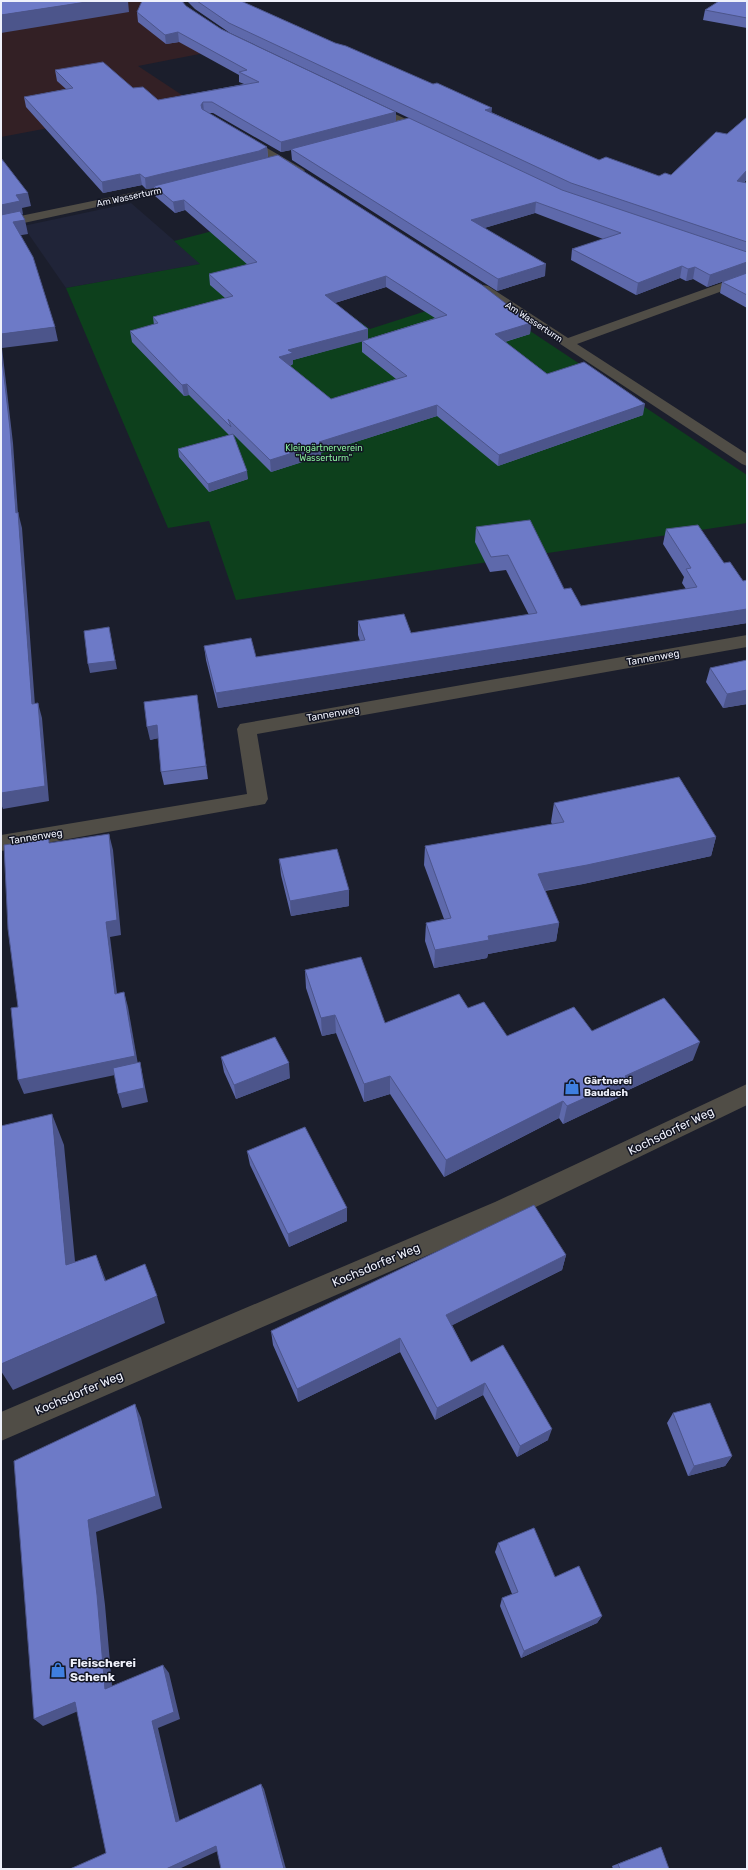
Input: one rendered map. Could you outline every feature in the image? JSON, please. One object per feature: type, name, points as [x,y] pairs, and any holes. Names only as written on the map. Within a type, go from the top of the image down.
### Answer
[{"type":"street","points":[[361,101],[438,138]]},
{"type":"street","points":[[396,128],[410,124]]},
{"type":"street","points":[[228,128],[285,156],[312,180]]},
{"type":"street","points":[[264,165],[285,156]]},
{"type":"street","name":"Am Wasserturm","points":[[1,224],[196,182]]},
{"type":"street","name":"Am Wasserturm","points":[[567,343],[747,278]]},
{"type":"street","name":"Am Wasserturm","points":[[473,283],[747,461]]},
{"type":"street","name":"Tannenweg","points":[[1,843],[258,799],[246,729],[747,641]]},
{"type":"street","name":"Kochsdorfer Weg","points":[[1,1427],[504,1210],[747,1094]]},
{"type":"shaded area","points":[[1,1],[163,1],[230,48],[138,66],[191,101],[1,137]]},
{"type":"shaded area","points":[[131,203],[201,264],[66,288],[23,226]]},
{"type":"green space","name":"Kleingärtnerverein \"Wasserturm\"","points":[[228,227],[370,329],[476,295],[747,475],[747,523],[236,600],[209,521],[168,528],[66,288],[200,264],[174,241]]},
{"type":"building","points":[[1,1],[93,1],[1,15]]},
{"type":"building","points":[[142,1],[182,1],[186,6],[221,29],[396,112],[281,142],[212,102],[203,102],[201,105],[202,109],[267,147],[259,151],[145,178],[140,174],[102,182],[24,97],[73,88],[55,70],[103,62],[133,88],[143,87],[158,100],[259,82],[239,72],[247,70],[178,32],[165,35],[137,12]]},
{"type":"building","points":[[197,1],[241,1],[335,43],[346,46],[433,84],[437,83],[492,108],[485,110],[599,160],[606,157],[659,176],[665,173],[671,175],[716,132],[727,134],[747,117],[747,170],[737,181],[747,183],[747,242],[571,183],[229,23]]},
{"type":"building","points":[[719,1],[747,1],[747,18],[705,10]]},
{"type":"building","points":[[409,118],[562,190],[747,252],[747,262],[710,275],[695,267],[688,269],[682,266],[638,283],[572,249],[621,233],[536,202],[471,220],[546,264],[498,279],[291,149]]},
{"type":"building","points":[[278,155],[482,285],[531,323],[495,334],[547,374],[584,362],[645,404],[499,455],[437,405],[319,442],[321,444],[270,460],[228,419],[231,427],[187,384],[182,385],[130,331],[158,323],[153,317],[233,296],[209,274],[257,262],[184,200],[173,202],[154,186]],"holes":[[[386,276],[447,315],[362,341],[407,376],[331,399],[279,357],[293,353],[288,350],[368,329],[325,295]]]},
{"type":"building","points":[[1,158],[28,193],[16,195],[20,201],[1,205]]},
{"type":"building","points":[[20,211],[25,220],[13,222],[33,257],[55,327],[1,334],[1,215]]},
{"type":"building","points":[[747,273],[747,295],[722,282]]},
{"type":"building","points":[[1,350],[10,429],[16,513],[18,512],[32,704],[38,703],[45,786],[1,793]]},
{"type":"building","points":[[233,434],[247,471],[208,484],[178,449]]},
{"type":"building","points":[[530,520],[564,589],[571,588],[581,606],[697,587],[686,569],[691,568],[666,529],[698,525],[724,563],[730,562],[743,581],[747,580],[747,609],[216,693],[204,646],[251,638],[256,657],[365,640],[358,621],[404,614],[411,633],[537,613],[508,555],[491,557],[476,527]]},
{"type":"building","points":[[109,627],[115,661],[88,664],[84,631]]},
{"type":"building","points":[[747,660],[747,690],[727,694],[710,668]]},
{"type":"building","points":[[197,695],[206,766],[161,772],[157,725],[147,727],[144,702]]},
{"type":"building","points":[[679,777],[716,837],[538,874],[559,923],[488,936],[489,940],[435,950],[426,923],[451,918],[425,846],[564,822],[554,803]]},
{"type":"building","points":[[109,834],[117,920],[106,922],[115,994],[124,992],[135,1056],[18,1080],[11,1008],[18,1007],[8,929],[4,845],[49,838],[49,843]]},
{"type":"building","points":[[337,849],[349,890],[290,901],[279,859]]},
{"type":"building","points":[[361,957],[385,1023],[459,994],[468,1008],[484,1002],[507,1036],[574,1007],[592,1031],[664,998],[700,1042],[625,1076],[627,1079],[567,1106],[563,1101],[446,1160],[390,1076],[364,1084],[335,1015],[321,1018],[305,970]]},
{"type":"building","points":[[275,1037],[289,1063],[234,1085],[221,1057]]},
{"type":"building","points":[[140,1062],[144,1088],[118,1094],[113,1068]]},
{"type":"building","points":[[52,1114],[66,1265],[96,1255],[105,1281],[145,1264],[157,1296],[1,1364],[1,1126]]},
{"type":"building","points":[[305,1127],[347,1208],[288,1234],[247,1151]]},
{"type":"building","points":[[534,1205],[566,1255],[446,1315],[471,1362],[503,1345],[552,1429],[520,1446],[485,1383],[437,1408],[400,1338],[297,1389],[271,1331]]},
{"type":"building","points":[[710,1403],[732,1456],[694,1466],[673,1413]]},
{"type":"building","points":[[135,1404],[156,1496],[88,1520],[97,1595],[105,1689],[163,1665],[174,1712],[152,1721],[176,1822],[261,1784],[284,1869],[221,1869],[216,1846],[166,1869],[70,1869],[106,1853],[75,1702],[34,1719],[14,1461]]},
{"type":"building","points":[[534,1528],[555,1577],[579,1566],[602,1616],[524,1651],[502,1598],[518,1592],[498,1543]]},
{"type":"building","points":[[661,1847],[669,1869],[620,1869],[618,1864]]},
{"type":"place","name":"Gärtnerei Baudach","points":[[572,1087]]},
{"type":"place","name":"Fleischerei Schenk","points":[[58,1670]]}]
